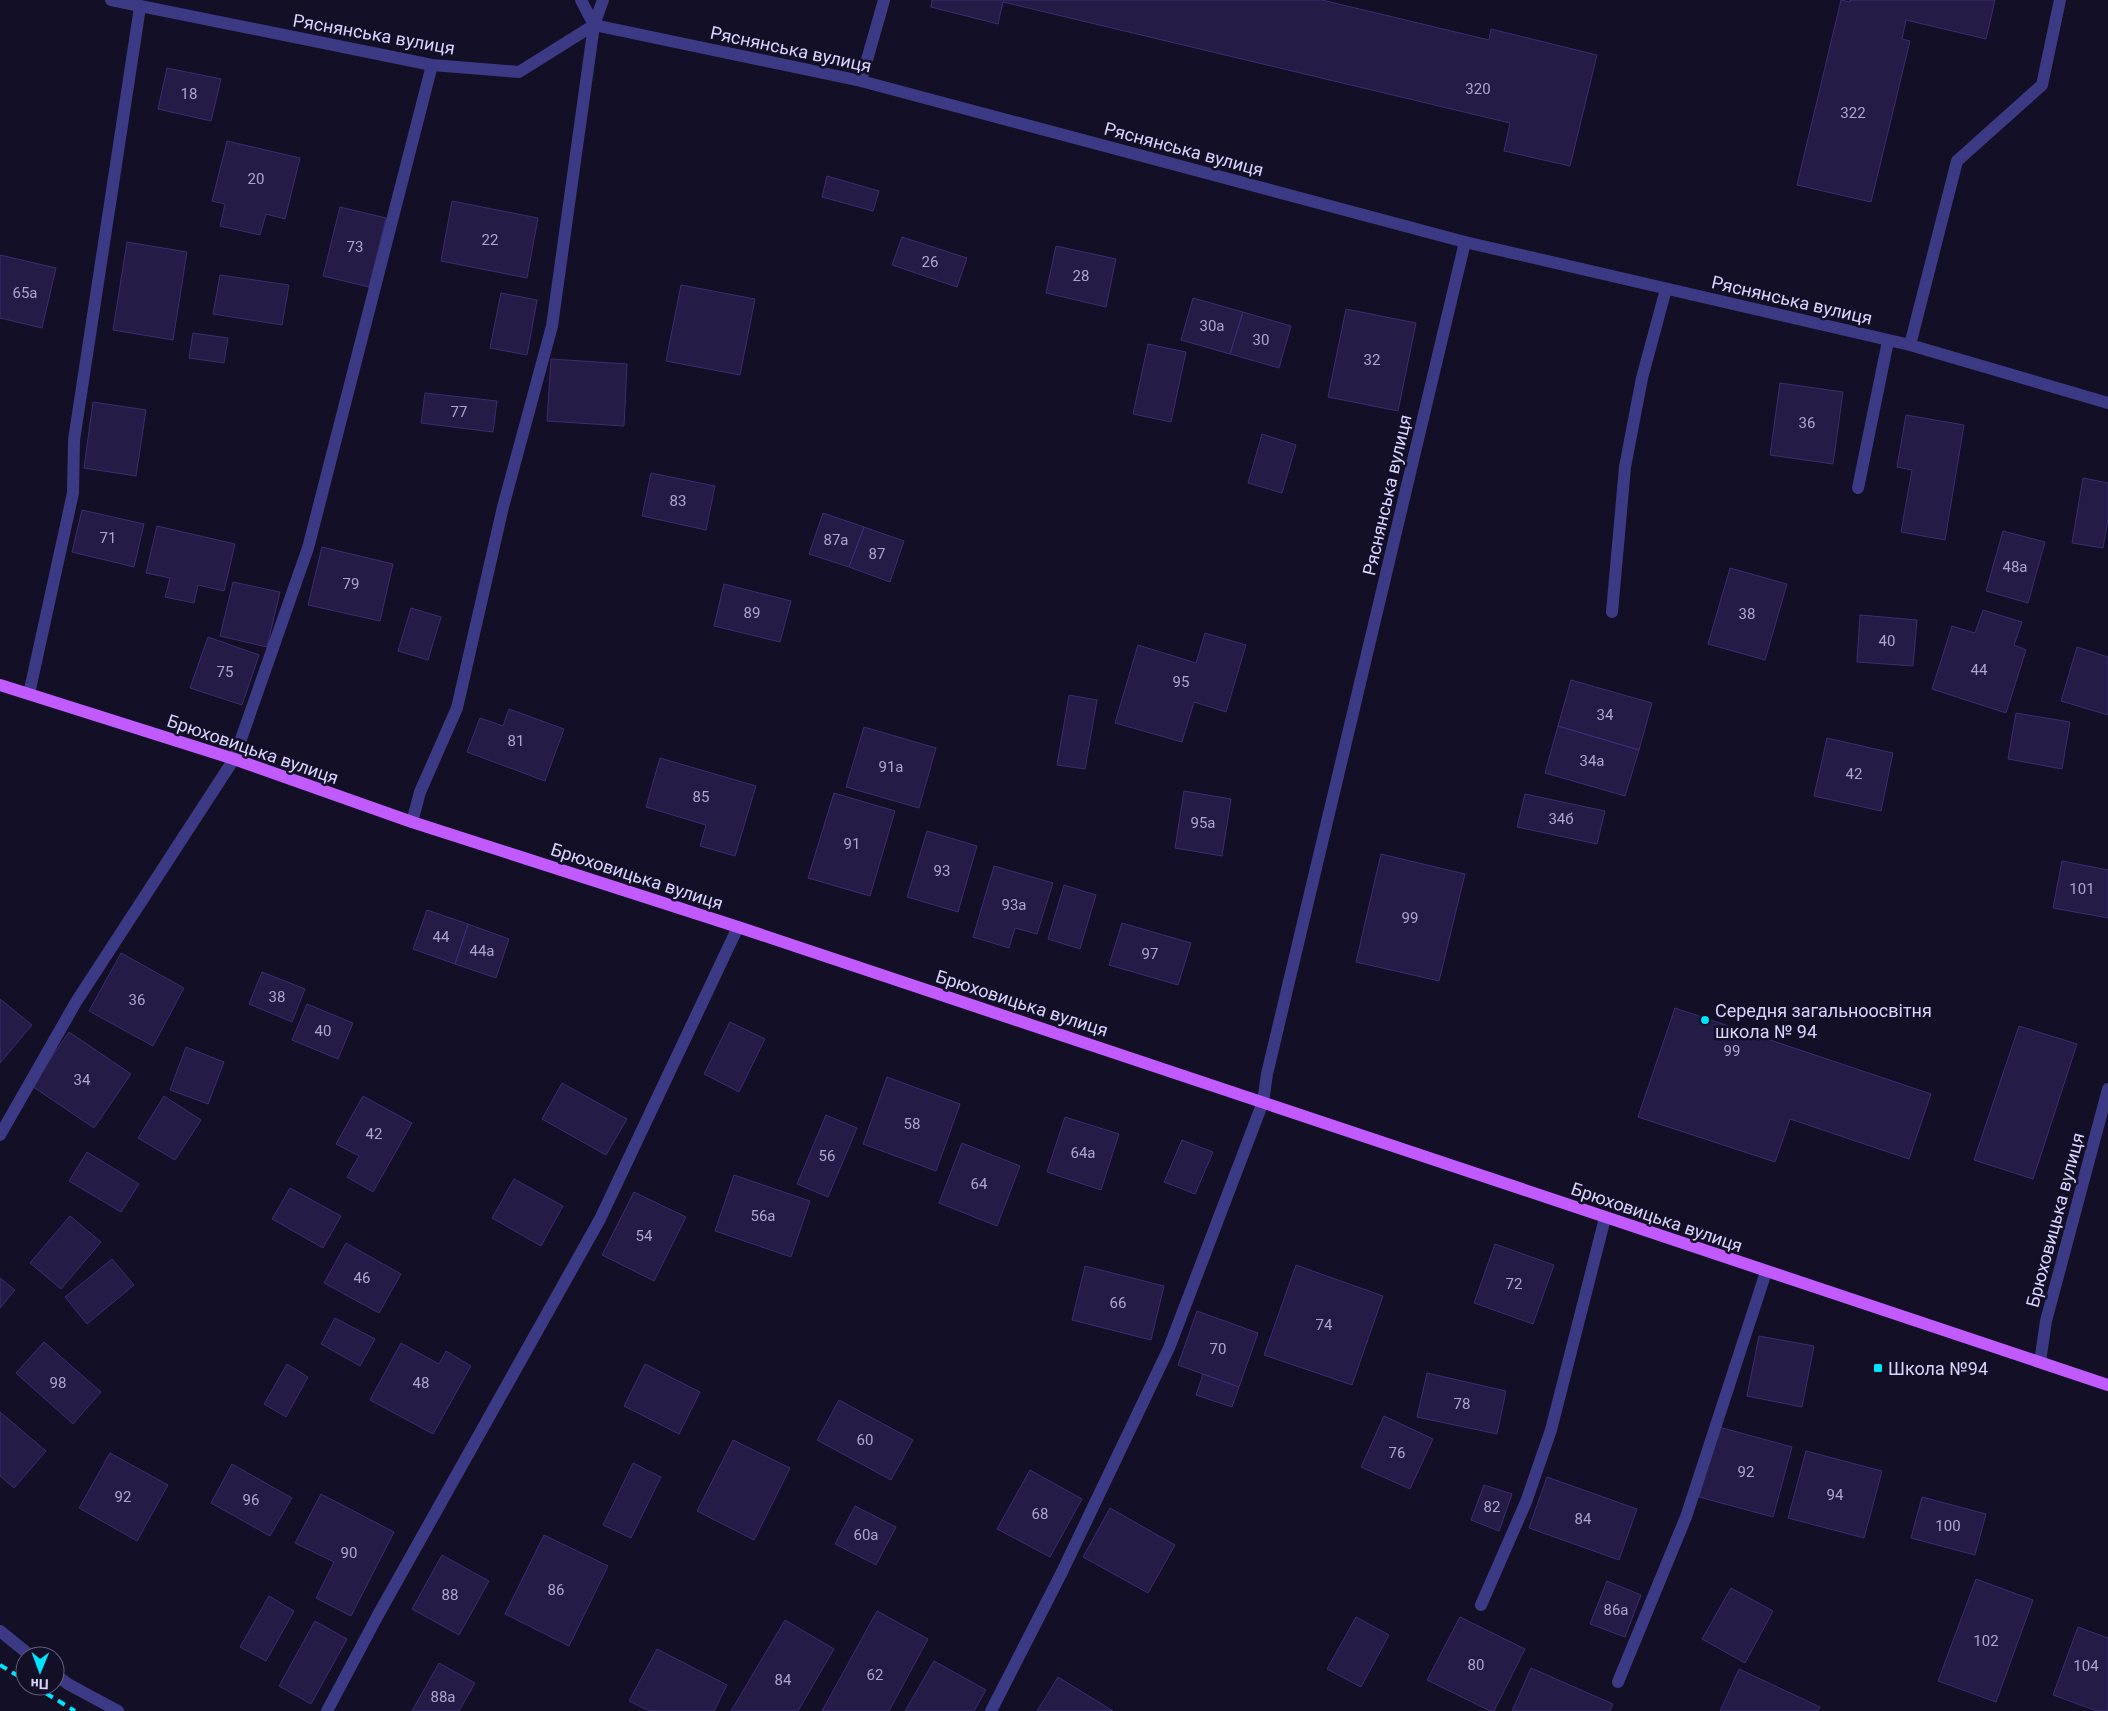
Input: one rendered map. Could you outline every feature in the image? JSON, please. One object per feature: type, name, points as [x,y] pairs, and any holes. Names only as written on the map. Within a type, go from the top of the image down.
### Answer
[{"type":"main road","name":"Брюховицька вулиця","points":[[0,685],[234,759],[412,822],[738,927],[2108,1385]]},
{"type":"street","name":"Ряснянська вулиця","points":[[111,0],[432,65],[519,72],[594,26],[861,81],[1465,242],[1910,345],[2108,403]]},
{"type":"street","points":[[581,0],[594,26]]},
{"type":"street","points":[[412,822],[420,792],[456,708],[503,507],[552,326],[594,26],[602,0]]},
{"type":"street","points":[[861,81],[884,0]]},
{"type":"street","points":[[1910,345],[1957,161],[2042,85],[2060,0]]},
{"type":"street","points":[[29,694],[73,493],[74,440],[140,7]]},
{"type":"street","points":[[0,1135],[76,1002],[234,759],[308,548],[432,65]]},
{"type":"street","name":"Ряснянська вулиця","points":[[1263,1102],[1267,1074],[1465,242]]},
{"type":"street","points":[[1612,612],[1625,467],[1642,378],[1666,289]]},
{"type":"street","points":[[1858,488],[1888,341]]},
{"type":"street","points":[[327,1711],[378,1615],[600,1219],[738,927]]},
{"type":"street","name":"Брюховицька вулиця","points":[[2040,1362],[2046,1321],[2108,1089]]},
{"type":"street","points":[[991,1711],[1062,1572],[1169,1348],[1263,1102]]},
{"type":"street","points":[[1481,1604],[1526,1502],[1551,1430],[1605,1218]]},
{"type":"street","points":[[1618,1682],[1686,1517],[1766,1272]]},
{"type":"street","points":[[0,1631],[19,1646]]},
{"type":"street","points":[[65,1682],[118,1711]]},
{"type":"building","points":[[932,0],[1322,0],[1489,40],[1491,29],[1597,55],[1570,166],[1504,151],[1510,123],[1003,2],[998,24],[931,7]]},
{"type":"building","points":[[1841,0],[1850,2],[1850,0],[1995,0],[1986,39],[1906,20],[1902,39],[1910,41],[1871,202],[1797,185]]},
{"type":"building","points":[[167,68],[221,79],[211,121],[158,109]]},
{"type":"building","points":[[227,141],[300,158],[285,219],[266,214],[260,235],[220,226],[225,204],[212,201]]},
{"type":"building","points":[[827,176],[879,191],[873,211],[822,197]]},
{"type":"building","points":[[452,201],[538,218],[527,278],[441,261]]},
{"type":"building","points":[[340,207],[386,218],[369,287],[323,276]]},
{"type":"building","points":[[902,237],[967,258],[957,287],[892,265]]},
{"type":"building","points":[[127,242],[187,252],[173,340],[113,330]]},
{"type":"building","points":[[1056,246],[1116,259],[1106,307],[1046,293]]},
{"type":"building","points":[[0,255],[56,268],[42,328],[0,318]]},
{"type":"building","points":[[220,275],[289,285],[282,325],[213,314]]},
{"type":"building","points":[[681,285],[755,299],[740,375],[666,361]]},
{"type":"building","points":[[501,293],[537,300],[527,355],[490,348]]},
{"type":"building","points":[[1193,298],[1243,312],[1230,354],[1181,340]]},
{"type":"building","points":[[1346,309],[1416,323],[1398,411],[1328,397]]},
{"type":"building","points":[[1243,312],[1291,326],[1279,368],[1230,354]]},
{"type":"building","points":[[193,333],[228,338],[224,363],[189,358]]},
{"type":"building","points":[[1148,344],[1186,352],[1171,422],[1133,414]]},
{"type":"building","points":[[551,359],[627,364],[624,426],[547,421]]},
{"type":"building","points":[[1780,383],[1843,392],[1833,464],[1770,455]]},
{"type":"building","points":[[425,393],[497,401],[493,432],[421,423]]},
{"type":"building","points":[[93,402],[146,410],[136,476],[84,468]]},
{"type":"building","points":[[1906,415],[1964,425],[1945,540],[1901,532],[1912,470],[1897,467]]},
{"type":"building","points":[[1262,434],[1296,445],[1282,493],[1248,483]]},
{"type":"building","points":[[651,473],[715,486],[706,530],[642,516]]},
{"type":"building","points":[[2083,478],[2108,483],[2108,520],[2103,548],[2072,543]]},
{"type":"building","points":[[82,510],[144,524],[134,567],[72,552]]},
{"type":"building","points":[[823,513],[864,527],[849,567],[809,554]]},
{"type":"building","points":[[157,526],[235,544],[224,591],[198,585],[194,603],[165,597],[170,578],[146,573]]},
{"type":"building","points":[[864,527],[904,541],[890,582],[849,567]]},
{"type":"building","points":[[2003,531],[2045,542],[2028,603],[1986,591]]},
{"type":"building","points":[[322,547],[393,564],[380,621],[308,605]]},
{"type":"building","points":[[1730,568],[1787,584],[1765,660],[1708,644]]},
{"type":"building","points":[[233,582],[280,592],[267,647],[220,636]]},
{"type":"building","points":[[724,584],[791,601],[780,642],[714,626]]},
{"type":"building","points":[[411,608],[441,617],[428,660],[398,651]]},
{"type":"building","points":[[1983,610],[2022,622],[2014,645],[2026,650],[2006,713],[1932,689],[1952,626],[1975,633]]},
{"type":"building","points":[[1860,615],[1917,620],[1913,666],[1857,662]]},
{"type":"building","points":[[1205,633],[1246,645],[1226,712],[1194,702],[1182,742],[1115,723],[1138,645],[1196,663]]},
{"type":"building","points":[[208,637],[259,655],[242,705],[190,688]]},
{"type":"building","points":[[2077,647],[2108,657],[2108,715],[2061,701]]},
{"type":"building","points":[[1571,680],[1652,703],[1639,750],[1558,726]]},
{"type":"building","points":[[1069,695],[1097,700],[1085,769],[1057,765]]},
{"type":"building","points":[[509,709],[564,729],[545,781],[467,752],[480,718],[503,726]]},
{"type":"building","points":[[2016,713],[2070,722],[2062,769],[2008,759]]},
{"type":"building","points":[[1558,726],[1639,750],[1625,796],[1545,773]]},
{"type":"building","points":[[864,727],[936,748],[919,808],[846,787]]},
{"type":"building","points":[[1827,738],[1893,753],[1881,811],[1814,796]]},
{"type":"building","points":[[660,758],[756,786],[735,856],[700,846],[706,825],[646,807]]},
{"type":"building","points":[[1184,791],[1231,799],[1222,856],[1175,848]]},
{"type":"building","points":[[834,793],[895,811],[870,896],[808,878]]},
{"type":"building","points":[[1525,794],[1605,811],[1597,844],[1517,827]]},
{"type":"building","points":[[927,831],[977,846],[958,912],[907,897]]},
{"type":"building","points":[[1381,854],[1465,874],[1439,981],[1356,962]]},
{"type":"building","points":[[2062,861],[2108,870],[2108,918],[2053,908]]},
{"type":"building","points":[[994,866],[1053,883],[1037,934],[1015,928],[1009,948],[973,937]]},
{"type":"building","points":[[1064,885],[1096,895],[1080,949],[1048,939]]},
{"type":"building","points":[[427,910],[468,924],[455,964],[413,949]]},
{"type":"building","points":[[1122,923],[1191,943],[1178,985],[1109,965]]},
{"type":"building","points":[[468,924],[509,939],[496,978],[455,964]]},
{"type":"building","points":[[121,953],[184,988],[153,1046],[89,1011]]},
{"type":"building","points":[[262,972],[305,989],[292,1022],[249,1004]]},
{"type":"building","points":[[0,999],[32,1025],[0,1063]]},
{"type":"building","points":[[307,1004],[353,1023],[338,1059],[292,1040]]},
{"type":"building","points":[[1675,1008],[1931,1094],[1909,1159],[1790,1119],[1775,1162],[1638,1117]]},
{"type":"building","points":[[730,1022],[765,1039],[739,1092],[704,1074]]},
{"type":"building","points":[[2019,1026],[2077,1044],[2033,1179],[1974,1160]]},
{"type":"building","points":[[69,1032],[131,1074],[94,1128],[32,1086]]},
{"type":"building","points":[[186,1047],[224,1062],[208,1104],[170,1090]]},
{"type":"building","points":[[887,1077],[960,1104],[936,1171],[863,1144]]},
{"type":"building","points":[[562,1083],[627,1119],[606,1155],[542,1119]]},
{"type":"building","points":[[164,1096],[201,1120],[175,1160],[138,1138]]},
{"type":"building","points":[[363,1096],[412,1123],[373,1192],[347,1177],[359,1156],[336,1144]]},
{"type":"building","points":[[826,1115],[857,1128],[828,1197],[797,1184]]},
{"type":"building","points":[[1065,1117],[1119,1134],[1101,1190],[1047,1172]]},
{"type":"building","points":[[1182,1140],[1213,1152],[1195,1194],[1164,1182]]},
{"type":"building","points":[[962,1143],[1020,1166],[997,1226],[939,1203]]},
{"type":"building","points":[[87,1152],[139,1184],[121,1212],[69,1181]]},
{"type":"building","points":[[734,1175],[810,1201],[791,1257],[715,1231]]},
{"type":"building","points":[[514,1179],[563,1206],[541,1246],[492,1218]]},
{"type":"building","points":[[290,1188],[341,1216],[323,1248],[272,1219]]},
{"type":"building","points":[[634,1192],[686,1217],[654,1281],[602,1255]]},
{"type":"building","points":[[70,1216],[101,1242],[61,1289],[30,1263]]},
{"type":"building","points":[[346,1243],[401,1274],[379,1313],[324,1283]]},
{"type":"building","points":[[1495,1244],[1554,1265],[1533,1324],[1474,1303]]},
{"type":"building","points":[[112,1259],[134,1285],[87,1324],[65,1297]]},
{"type":"building","points":[[1296,1265],[1383,1296],[1352,1385],[1264,1355]]},
{"type":"building","points":[[1085,1266],[1164,1286],[1151,1340],[1072,1320]]},
{"type":"building","points":[[0,1278],[15,1290],[0,1308]]},
{"type":"building","points":[[1197,1311],[1258,1333],[1239,1387],[1178,1365]]},
{"type":"building","points":[[335,1318],[375,1339],[360,1366],[321,1344]]},
{"type":"building","points":[[1759,1336],[1814,1346],[1802,1407],[1747,1396]]},
{"type":"building","points":[[44,1342],[101,1392],[73,1424],[16,1373]]},
{"type":"building","points":[[401,1343],[439,1364],[446,1351],[471,1366],[433,1434],[370,1400]]},
{"type":"building","points":[[287,1364],[308,1377],[286,1417],[264,1404]]},
{"type":"building","points":[[645,1364],[700,1392],[679,1434],[624,1406]]},
{"type":"building","points":[[1427,1373],[1506,1391],[1497,1434],[1417,1417]]},
{"type":"building","points":[[1203,1374],[1239,1387],[1232,1407],[1196,1395]]},
{"type":"building","points":[[839,1400],[913,1440],[891,1480],[817,1440]]},
{"type":"building","points":[[0,1412],[46,1451],[14,1488],[0,1476]]},
{"type":"building","points":[[1384,1416],[1433,1439],[1410,1489],[1361,1467]]},
{"type":"building","points":[[1719,1427],[1792,1447],[1773,1517],[1699,1497]]},
{"type":"building","points":[[733,1440],[790,1468],[754,1540],[697,1511]]},
{"type":"building","points":[[1806,1451],[1882,1471],[1864,1538],[1788,1518]]},
{"type":"building","points":[[110,1453],[168,1485],[137,1541],[79,1508]]},
{"type":"building","points":[[633,1463],[661,1477],[631,1538],[603,1525]]},
{"type":"building","points":[[232,1464],[292,1498],[270,1536],[211,1503]]},
{"type":"building","points":[[1030,1470],[1082,1499],[1050,1557],[997,1529]]},
{"type":"building","points":[[1547,1477],[1637,1509],[1619,1560],[1529,1528]]},
{"type":"building","points":[[1484,1485],[1512,1494],[1499,1531],[1471,1520]]},
{"type":"building","points":[[321,1494],[394,1532],[351,1616],[316,1598],[334,1562],[295,1543]]},
{"type":"building","points":[[1922,1497],[1986,1514],[1975,1555],[1911,1538]]},
{"type":"building","points":[[855,1506],[896,1527],[876,1565],[835,1544]]},
{"type":"building","points":[[1110,1508],[1175,1545],[1148,1593],[1083,1557]]},
{"type":"building","points":[[544,1535],[608,1566],[569,1646],[505,1614]]},
{"type":"building","points":[[442,1555],[489,1581],[459,1635],[412,1609]]},
{"type":"building","points":[[1976,1579],[2033,1600],[1996,1702],[1938,1681]]},
{"type":"building","points":[[1607,1581],[1641,1595],[1625,1637],[1590,1624]]},
{"type":"building","points":[[1731,1588],[1773,1611],[1745,1663],[1702,1639]]},
{"type":"building","points":[[269,1596],[294,1611],[266,1661],[240,1647]]},
{"type":"building","points":[[877,1611],[928,1639],[889,1711],[822,1711]]},
{"type":"building","points":[[1356,1617],[1389,1635],[1361,1687],[1327,1669]]},
{"type":"building","points":[[1460,1617],[1525,1649],[1494,1711],[1490,1711],[1427,1680]]},
{"type":"building","points":[[785,1620],[834,1649],[798,1711],[731,1711]]},
{"type":"building","points":[[315,1621],[347,1639],[311,1704],[279,1686]]},
{"type":"building","points":[[2078,1627],[2108,1638],[2108,1711],[2097,1711],[2053,1695]]},
{"type":"building","points":[[657,1649],[727,1685],[714,1711],[649,1711],[629,1701]]},
{"type":"building","points":[[934,1661],[986,1690],[974,1711],[905,1711]]},
{"type":"building","points":[[439,1663],[475,1683],[459,1711],[412,1711]]},
{"type":"building","points":[[1531,1668],[1613,1704],[1610,1711],[1512,1711]]},
{"type":"building","points":[[1739,1669],[1820,1707],[1818,1711],[1720,1711]]},
{"type":"building","points":[[1058,1677],[1113,1711],[1037,1711]]},
{"type":"railway","points":[[0,1665],[15,1674]]},
{"type":"railway","points":[[50,1696],[75,1711]]},
{"type":"place","name":"Середня загальноосвітня школа № 94","points":[[1705,1020]]},
{"type":"place","name":"Школа №94","points":[[1878,1368]]}]
